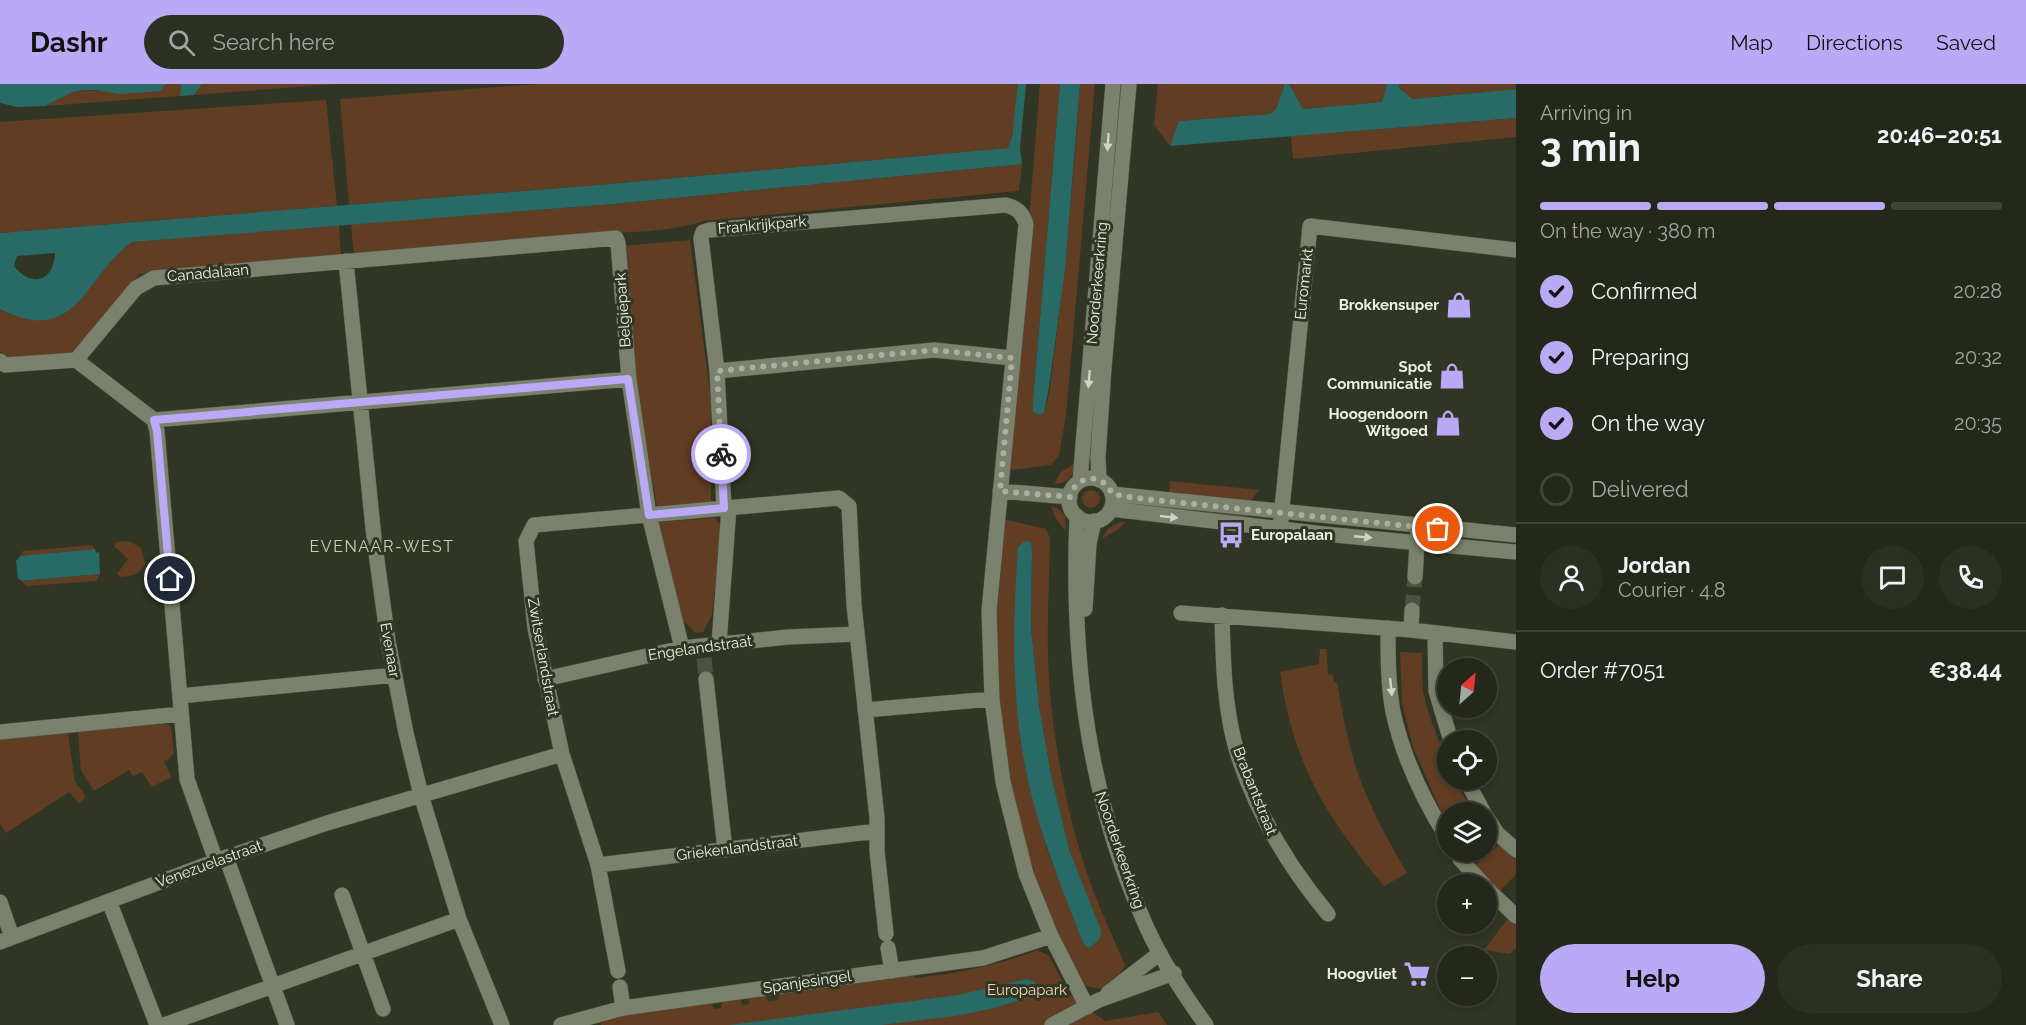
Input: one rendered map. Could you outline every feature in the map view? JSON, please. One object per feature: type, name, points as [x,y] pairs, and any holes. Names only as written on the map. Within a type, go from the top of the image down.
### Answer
[{"type":"street","name":"Noorderkeerkring","points":[[1080,481],[1113,84]]},
{"type":"street","name":"Noorderkeerkring","points":[[1099,480],[1098,457],[1104,368],[1129,84]]},
{"type":"street","name":"Frankrijkpark","points":[[718,644],[727,507],[717,371],[701,238],[703,232],[1006,205],[1014,207],[1023,214],[1026,224],[1012,358]]},
{"type":"street","name":"Euromarkt","points":[[1281,512],[1310,226],[1516,250]]},
{"type":"street","name":"Belgiëpark","points":[[346,261],[616,238],[628,379],[649,515],[682,648]]},
{"type":"street","name":"Canadalaan","points":[[76,360],[136,288],[154,278],[346,261]]},
{"type":"street","name":"Evenaar","points":[[346,261],[374,538],[388,641],[406,733],[421,795],[459,919],[502,1025]]},
{"type":"street","points":[[717,371],[934,350],[1012,358],[989,611],[992,699],[1003,782],[1026,874],[1051,936],[1093,1004]]},
{"type":"street","points":[[2,366],[76,360],[154,420],[157,431],[187,779],[287,1025]]},
{"type":"street","points":[[154,420],[628,379]]},
{"type":"street","points":[[1089,478],[1099,480],[1107,485],[1112,502],[1104,518],[1085,521],[1077,516],[1071,507],[1072,490],[1080,481],[1089,478]]},
{"type":"street","points":[[1000,491],[1070,497]]},
{"type":"street","points":[[649,515],[839,498],[849,506],[851,573],[887,941],[892,971]]},
{"type":"street","points":[[1112,502],[1281,512],[1516,552]]},
{"type":"street","points":[[1112,502],[1280,529],[1418,535],[1516,536]]},
{"type":"street","points":[[1280,529],[1281,512]]},
{"type":"street","name":"Zwitserlandstraat","points":[[623,1008],[598,865],[562,754],[545,679],[535,628],[526,541],[534,525],[649,515]]},
{"type":"street","name":"Noorderkeerkring","points":[[1077,516],[1074,590],[1076,640],[1084,706],[1100,796],[1129,884],[1147,928],[1174,973],[1180,988],[1206,1025]]},
{"type":"street","name":"Noorderkeerkring","points":[[1080,659],[1085,647],[1085,590],[1089,543],[1094,521]]},
{"type":"street","points":[[1415,577],[1418,535]]},
{"type":"street","points":[[1411,630],[1412,610]]},
{"type":"street","points":[[1181,613],[1388,628],[1516,642]]},
{"type":"street","name":"Brabantstraat","points":[[1221,615],[1223,667],[1237,751],[1277,842],[1304,884],[1328,914]]},
{"type":"street","points":[[1388,628],[1393,711],[1419,788],[1437,820]]},
{"type":"street","name":"Engelandstraat","points":[[545,679],[682,648],[703,652],[718,644],[788,637],[857,634]]},
{"type":"street","points":[[1435,634],[1437,691],[1448,730]]},
{"type":"street","points":[[180,696],[395,675]]},
{"type":"street","points":[[706,679],[725,850]]},
{"type":"street","points":[[865,710],[992,699]]},
{"type":"street","points":[[0,732],[181,714]]},
{"type":"street","points":[[421,795],[562,754]]},
{"type":"street","name":"Venezuelastraat","points":[[6,939],[221,859],[327,823],[421,795]]},
{"type":"street","name":"Griekenlandstraat","points":[[598,865],[877,831]]},
{"type":"street","points":[[1497,840],[1516,850]]},
{"type":"street","points":[[342,895],[383,1009]]},
{"type":"street","points":[[1497,898],[1516,916]]},
{"type":"street","points":[[109,901],[138,970],[157,1025]]},
{"type":"street","points":[[0,902],[6,939]]},
{"type":"street","points":[[164,1025],[459,919]]},
{"type":"street","name":"Spanjesingel","points":[[561,1025],[623,1008],[983,958],[1051,936]]},
{"type":"street","points":[[1093,1004],[1160,953]]},
{"type":"street","points":[[1052,1025],[1093,1004],[1174,973]]},
{"type":"green space","points":[[166,84],[181,84],[180,96],[45,106],[82,90],[164,87]]},
{"type":"green space","points":[[202,84],[336,84],[194,95]]},
{"type":"green space","points":[[538,84],[1026,84],[1020,147],[349,205],[340,99]]},
{"type":"green space","points":[[1040,84],[1060,84],[1033,400],[1033,412],[1041,415],[1049,393],[1059,315],[1080,84],[1095,84],[1066,416],[1059,455],[1051,465],[1012,470],[1009,467]]},
{"type":"green space","points":[[1158,84],[1288,84],[1285,85],[1276,109],[1270,114],[1179,121],[1170,146],[1154,125]]},
{"type":"green space","points":[[1289,84],[1387,84],[1382,102],[1303,109]]},
{"type":"green space","points":[[1399,84],[1516,84],[1516,89],[1413,99],[1400,89]]},
{"type":"green space","points":[[326,100],[337,206],[0,233],[0,122]]},
{"type":"green space","points":[[1516,118],[1516,137],[1293,159],[1291,136]]},
{"type":"green space","points":[[1022,164],[1019,191],[703,221],[662,230],[588,233],[354,257],[351,224],[613,204]]},
{"type":"green space","points":[[339,225],[341,256],[140,274],[72,353],[8,359],[0,351],[0,309],[26,319],[46,320],[63,314],[89,289],[115,257],[132,242]]},
{"type":"green space","points":[[690,240],[711,400],[711,502],[657,506],[633,370],[622,246]]},
{"type":"green space","points":[[1075,463],[1069,478],[1054,484],[1061,472]]},
{"type":"green space","points":[[1170,481],[1259,490],[1250,501],[1169,495]]},
{"type":"green space","points":[[1087,490],[1095,490],[1100,495],[1098,506],[1087,508],[1082,503],[1082,495]]},
{"type":"green space","points":[[1148,502],[1248,515],[1248,517],[1148,509]]},
{"type":"green space","points":[[1051,506],[1065,515],[1066,531],[1056,519]]},
{"type":"green space","points":[[715,518],[722,526],[712,615],[703,632],[696,633],[682,619],[658,522]]},
{"type":"green space","points":[[1003,519],[1046,529],[1050,538],[1049,682],[1062,777],[1087,875],[1125,966],[1119,974],[1100,989],[1086,986],[1049,919],[1025,844],[1008,778],[995,675],[997,596]],"holes":[[[1032,551],[1031,628],[1039,705],[1051,775],[1070,852],[1089,948],[1084,945],[1047,849],[1025,766],[1015,679]]]},
{"type":"green space","points":[[1119,522],[1125,522],[1119,529],[1101,539],[1108,529]]},
{"type":"green space","points":[[129,541],[141,548],[145,564],[135,574],[121,577],[117,574],[128,559],[114,546],[117,542]]},
{"type":"green space","points":[[92,545],[95,549],[20,556],[23,551]]},
{"type":"green space","points":[[100,574],[96,581],[26,586],[22,581]]},
{"type":"green space","points":[[1320,649],[1326,649],[1328,674],[1333,675],[1334,682],[1337,682],[1349,744],[1358,774],[1374,812],[1407,873],[1384,886],[1363,861],[1329,812],[1303,762],[1294,735],[1280,672],[1319,664]]},
{"type":"green space","points":[[1400,652],[1422,653],[1424,694],[1437,736],[1437,790],[1460,790],[1467,802],[1437,802],[1413,747],[1402,703]]},
{"type":"green space","points":[[167,724],[171,727],[174,753],[164,761],[171,777],[152,787],[142,772],[133,776],[129,770],[94,791],[81,771],[78,733],[81,728]]},
{"type":"green space","points":[[68,733],[75,781],[86,797],[79,803],[69,792],[6,833],[0,823],[0,738]]},
{"type":"green space","points":[[1504,841],[1516,854],[1516,874],[1497,895],[1497,874],[1479,874],[1473,867],[1479,862],[1497,862],[1497,847]]},
{"type":"green space","points":[[1509,917],[1516,923],[1516,948],[1510,954],[1497,952],[1497,946],[1487,946]]},
{"type":"green space","name":"Europapark","points":[[1038,950],[1049,956],[1070,995],[1105,1021],[1158,1012],[1167,1025],[601,1025],[601,1019],[629,1012],[712,1003],[714,1009],[721,1008],[722,1001],[741,996],[742,1005],[749,1004],[748,994],[766,995],[768,1001],[778,1000],[779,994],[786,989],[912,974],[915,978],[963,971],[992,965]]},
{"type":"water","points":[[0,84],[166,84],[160,91],[120,94],[82,90],[45,106],[17,107],[0,103]]},
{"type":"water","points":[[181,84],[202,84],[194,95],[180,96]]},
{"type":"water","points":[[1018,84],[1026,84],[1020,147],[1022,164],[613,204],[132,242],[115,257],[76,304],[63,314],[46,320],[26,319],[0,309],[0,233],[598,185],[1008,148],[1012,138]],"holes":[[[55,253],[54,263],[46,276],[40,279],[27,277],[14,266],[17,256]]]},
{"type":"water","points":[[1060,84],[1080,84],[1065,269],[1049,387],[1044,412],[1041,415],[1033,412],[1033,400]]},
{"type":"water","points":[[1285,84],[1289,84],[1303,109],[1382,102],[1387,84],[1399,84],[1400,89],[1413,99],[1516,89],[1516,118],[1170,146],[1179,121],[1270,114],[1276,109]]},
{"type":"water","points":[[1025,541],[1031,542],[1032,551],[1031,628],[1039,705],[1051,775],[1070,852],[1101,930],[1100,939],[1089,948],[1084,945],[1043,834],[1030,789],[1020,739],[1015,684],[1014,629],[1018,547]]},
{"type":"water","points":[[95,549],[96,553],[99,552],[100,574],[22,581],[18,578],[16,561],[20,556]]},
{"type":"water","points":[[1027,979],[1035,982],[1037,988],[1031,997],[955,1016],[881,1025],[729,1025],[958,995]]},
{"type":"tunnel","points":[[1412,610],[1415,577]]},
{"type":"tunnel","points":[[704,658],[706,679]]},
{"type":"way so far","points":[[721,454],[717,371],[934,350],[1012,358],[1000,491],[1070,497],[1077,483],[1094,478],[1107,485],[1112,494],[1135,498],[1438,529]]},
{"type":"place","name":"Brokkensuper","points":[[1459,305]]},
{"type":"place","name":"Spot Communicatie","points":[[1452,376]]},
{"type":"place","name":"Hoogendoorn Witgoed","points":[[1448,423]]},
{"type":"place","name":"Europalaan","points":[[1231,535]]},
{"type":"place","name":"Hoogvliet","points":[[1417,974]]},
{"type":"district","name":"EVENAAR-WEST","points":[[382,546]]},
{"type":"route","points":[[170,579],[157,431],[154,420],[628,379],[649,515],[724,508],[721,454]]}]
